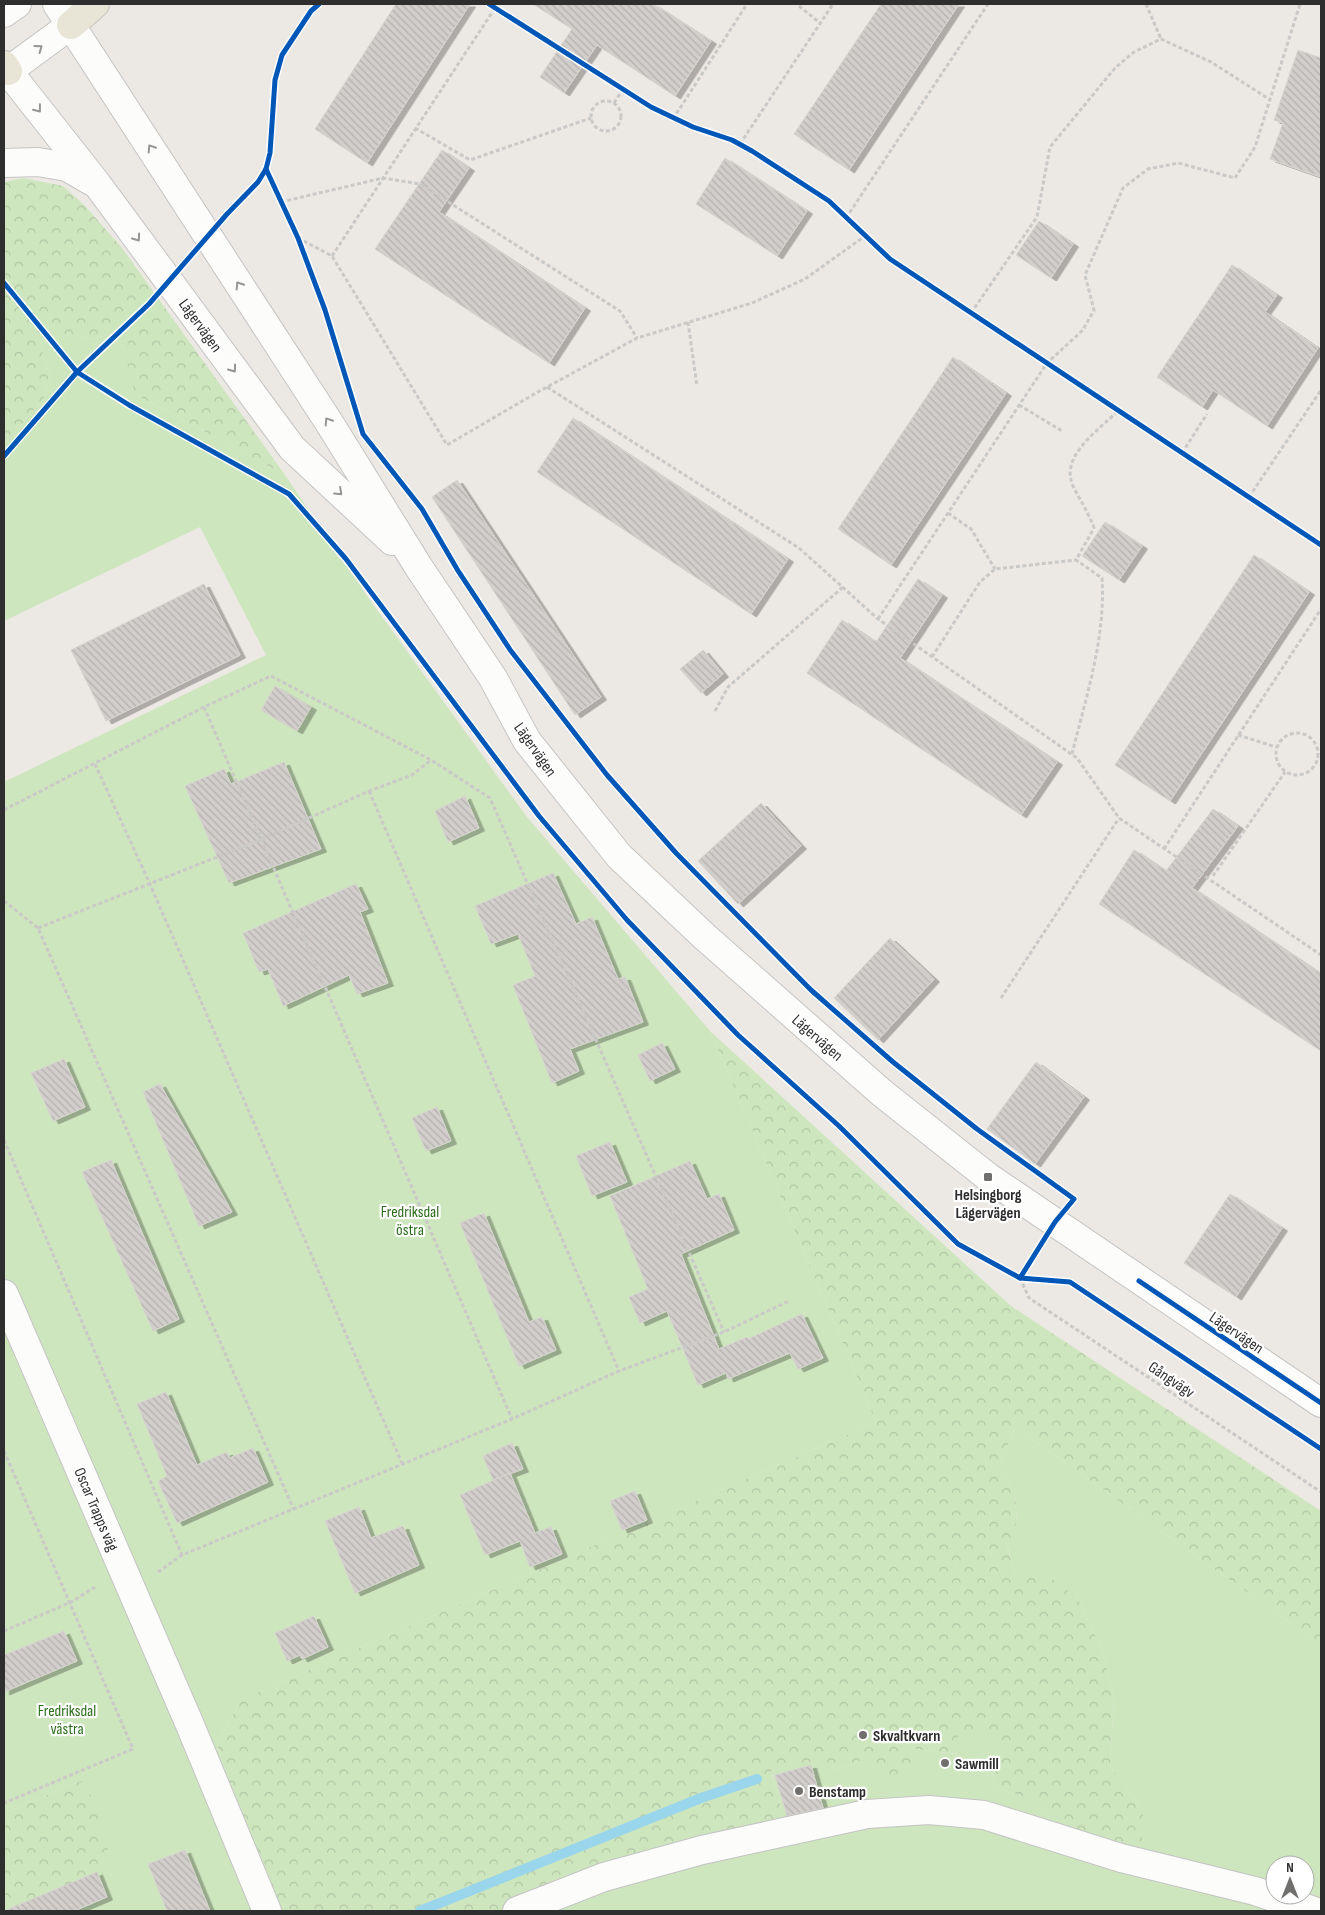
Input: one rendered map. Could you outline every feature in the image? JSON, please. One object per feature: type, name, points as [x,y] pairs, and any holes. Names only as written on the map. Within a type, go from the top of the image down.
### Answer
[{"type":"main road","points":[[64,14],[95,4]]},
{"type":"street","points":[[4,13],[17,4]]},
{"type":"street","points":[[5,70],[64,14]]},
{"type":"street","name":"Lägervägen","points":[[64,14],[324,416],[418,566],[493,678],[533,749],[619,856],[705,937],[882,1094],[988,1177],[1321,1403]]},
{"type":"street","name":"Lägervägen","points":[[5,70],[97,184],[292,448],[418,566]]},
{"type":"street","points":[[4,163],[38,162],[67,167],[97,184]]},
{"type":"street","name":"Oscar Trapps väg","points":[[4,1294],[190,1724],[267,1911]]},
{"type":"street","points":[[517,1911],[604,1877],[702,1850],[867,1814],[929,1810],[984,1816],[1121,1858],[1255,1891],[1314,1911]]},
{"type":"path","points":[[673,118],[747,4]]},
{"type":"path","points":[[740,144],[833,4]]},
{"type":"path","points":[[846,218],[988,4]]},
{"type":"path","points":[[1146,4],[1161,39],[1211,62],[1269,99]]},
{"type":"path","points":[[878,619],[1047,363],[1084,330],[1094,310],[1086,275],[1122,188],[1148,169],[1178,162],[1235,178],[1255,147],[1300,4]]},
{"type":"path","points":[[799,6],[820,23]]},
{"type":"path","points":[[332,256],[495,8]]},
{"type":"path","points":[[972,313],[1036,216],[1050,147],[1115,68],[1134,52],[1161,39]]},
{"type":"path","points":[[614,103],[623,89]]},
{"type":"path","points":[[598,103],[614,103],[619,108],[622,116],[616,128],[601,131],[594,126],[590,118],[592,109],[598,103]]},
{"type":"path","points":[[416,128],[470,160],[590,118]]},
{"type":"path","points":[[281,202],[383,178],[420,184],[620,311],[637,338]]},
{"type":"path","points":[[298,238],[332,256],[447,445],[546,387],[637,338],[752,303],[805,279],[865,236]]},
{"type":"path","points":[[688,322],[697,386]]},
{"type":"path","points":[[546,387],[799,548],[878,619],[1077,758],[1119,818],[1321,955]]},
{"type":"path","points":[[1249,497],[1321,390]]},
{"type":"path","points":[[1019,405],[1062,431]]},
{"type":"path","points":[[1076,560],[1094,528],[1088,510],[1072,484],[1069,468],[1076,454],[1118,411]]},
{"type":"path","points":[[1182,452],[1207,414]]},
{"type":"path","points":[[948,513],[972,529],[996,569]]},
{"type":"path","points":[[932,657],[980,582],[996,569],[1076,560],[1102,578],[1094,666],[1072,754]]},
{"type":"path","points":[[715,711],[728,687],[843,587]]},
{"type":"path","points":[[1164,849],[1321,609]]},
{"type":"path","points":[[4,810],[204,707],[271,676],[431,760],[490,798],[724,1332]]},
{"type":"path","points":[[204,707],[512,1419]]},
{"type":"path","points":[[1299,733],[1308,737],[1315,744],[1318,752],[1317,762],[1311,770],[1303,775],[1294,776],[1285,772],[1278,765],[1275,757],[1276,747],[1282,739],[1290,734],[1299,733]]},
{"type":"path","points":[[1238,735],[1276,747]]},
{"type":"path","points":[[38,928],[149,882],[260,840],[370,791],[412,775],[431,760]]},
{"type":"path","points":[[95,764],[149,882],[402,1463]]},
{"type":"path","points":[[1213,876],[1285,772]]},
{"type":"path","points":[[370,791],[619,1371]]},
{"type":"path","points":[[1001,998],[1119,818]]},
{"type":"path","points":[[4,901],[38,928],[294,1510]]},
{"type":"path","points":[[4,1140],[182,1555]]},
{"type":"path","points":[[960,1217],[967,1207]]},
{"type":"path","points":[[1020,1278],[1029,1279]]},
{"type":"path","points":[[4,1631],[402,1463],[512,1419],[619,1371],[724,1332],[788,1301]]},
{"type":"path","points":[[4,1450],[133,1749],[4,1803]]},
{"type":"green space","points":[[23,178],[63,186],[86,207],[122,248],[285,475],[135,394],[125,356],[131,330],[90,339],[51,331],[40,344],[50,377],[43,400],[4,444],[4,182]]},
{"type":"green space","name":"Fredriksdal östra","points":[[131,330],[135,394],[285,475],[372,603],[527,817],[710,1031],[876,1422],[241,1700],[217,1744],[228,1781],[282,1911],[25,1911],[100,1881],[81,1781],[4,1813],[4,782],[266,655],[200,527],[4,621],[4,444],[43,400],[50,377],[40,344],[51,331],[90,339]]},
{"type":"green space","points":[[710,1031],[1011,1306],[1321,1511],[1321,1645],[1015,1427],[999,1469],[1015,1494],[1017,1521],[1007,1546],[1015,1574],[1043,1572],[1077,1597],[1102,1650],[1114,1699],[1110,1766],[1143,1811],[1142,1842],[1118,1852],[1063,1828],[1025,1797],[995,1788],[993,1770],[1003,1751],[982,1735],[958,1735],[958,1754],[914,1749],[910,1774],[878,1777],[862,1760],[838,1769],[808,1762],[771,1771],[782,1811],[764,1828],[552,1890],[499,1911],[282,1911],[228,1781],[217,1744],[241,1700],[876,1422]]},
{"type":"green space","points":[[1015,1427],[1321,1645],[1321,1911],[499,1911],[552,1890],[782,1811],[771,1771],[808,1761],[838,1769],[862,1760],[914,1749],[957,1754],[958,1735],[982,1734],[1003,1751],[993,1770],[995,1788],[1025,1797],[1063,1828],[1143,1811],[1110,1766],[1114,1699],[1102,1650],[1077,1597],[1043,1573],[1015,1574],[1007,1545],[1017,1521],[1015,1494],[999,1469]]},
{"type":"green space","points":[[81,1781],[92,1797],[108,1850],[101,1881],[25,1911],[4,1911],[4,1813]]},
{"type":"building","points":[[396,4],[470,4],[367,163],[315,129]]},
{"type":"building","points":[[533,4],[653,4],[711,41],[675,96],[597,45],[564,93],[540,77],[572,29]]},
{"type":"building","points":[[881,4],[959,4],[849,170],[794,134]]},
{"type":"building","points":[[1298,50],[1321,58],[1321,177],[1270,159],[1283,123],[1274,120]]},
{"type":"building","points":[[442,150],[469,168],[439,212],[585,308],[549,363],[375,249]]},
{"type":"building","points":[[725,158],[807,211],[777,256],[696,204]]},
{"type":"building","points":[[1039,221],[1073,244],[1051,278],[1016,255]]},
{"type":"building","points":[[1232,265],[1277,295],[1265,312],[1318,348],[1267,426],[1213,390],[1202,407],[1157,377]]},
{"type":"building","points":[[953,357],[1006,393],[891,565],[838,529]]},
{"type":"building","points":[[573,418],[788,559],[751,614],[537,472]]},
{"type":"building","points":[[457,480],[601,697],[575,715],[432,497]]},
{"type":"building","points":[[1105,522],[1142,546],[1119,580],[1082,556]]},
{"type":"building","points":[[1254,555],[1309,592],[1170,801],[1115,765]]},
{"type":"building","points":[[918,579],[942,595],[900,658],[1057,762],[1021,815],[807,673],[842,620],[876,642]]},
{"type":"building","points":[[204,584],[240,655],[106,721],[71,650]]},
{"type":"building","points":[[703,650],[723,674],[701,693],[680,669]]},
{"type":"building","points":[[275,686],[311,707],[297,731],[261,710]]},
{"type":"building","points":[[284,762],[321,849],[229,883],[185,786],[224,769],[231,784]]},
{"type":"building","points":[[465,796],[479,828],[448,842],[435,811]]},
{"type":"building","points":[[761,803],[801,846],[738,904],[698,861]]},
{"type":"building","points":[[1213,809],[1238,826],[1192,888],[1321,974],[1321,1051],[1099,904],[1134,850],[1166,871]]},
{"type":"building","points":[[553,873],[576,924],[592,917],[618,979],[625,977],[643,1022],[570,1049],[579,1071],[552,1083],[513,985],[535,976],[518,934],[491,944],[475,906]]},
{"type":"building","points":[[356,884],[368,909],[360,912],[388,983],[357,994],[349,975],[283,1006],[268,969],[259,972],[243,933]]},
{"type":"building","points":[[890,938],[934,979],[878,1040],[834,998]]},
{"type":"building","points":[[662,1043],[675,1069],[650,1081],[638,1055]]},
{"type":"building","points":[[64,1059],[85,1107],[53,1121],[31,1073]]},
{"type":"building","points":[[1036,1062],[1084,1097],[1035,1164],[987,1129]]},
{"type":"building","points":[[160,1084],[232,1212],[199,1226],[143,1092]]},
{"type":"building","points":[[437,1107],[451,1141],[426,1151],[412,1118]]},
{"type":"building","points":[[610,1142],[627,1182],[592,1196],[576,1156]]},
{"type":"building","points":[[111,1160],[179,1319],[153,1331],[82,1172]]},
{"type":"building","points":[[690,1161],[707,1199],[719,1194],[734,1230],[681,1254],[719,1349],[747,1337],[748,1339],[802,1314],[823,1358],[798,1369],[790,1353],[728,1379],[726,1373],[698,1385],[667,1311],[640,1323],[629,1297],[648,1289],[610,1196]]},
{"type":"building","points":[[1230,1194],[1282,1228],[1236,1297],[1184,1263]]},
{"type":"building","points":[[484,1213],[529,1322],[542,1317],[556,1350],[519,1366],[460,1223]]},
{"type":"building","points":[[166,1392],[197,1465],[227,1452],[230,1458],[253,1448],[268,1482],[177,1523],[158,1481],[167,1476],[137,1404]]},
{"type":"building","points":[[512,1443],[523,1469],[493,1480],[483,1456]]},
{"type":"building","points":[[510,1473],[535,1533],[551,1527],[562,1554],[530,1567],[520,1541],[485,1555],[460,1495]]},
{"type":"building","points":[[635,1491],[647,1520],[622,1530],[610,1501]]},
{"type":"building","points":[[359,1507],[371,1538],[403,1526],[419,1565],[355,1593],[325,1521]]},
{"type":"building","points":[[314,1616],[328,1647],[302,1659],[300,1655],[287,1661],[275,1633]]},
{"type":"building","points":[[64,1631],[77,1661],[4,1692],[4,1655]]},
{"type":"building","name":"Benstamp","points":[[811,1765],[823,1808],[787,1816],[775,1775]]},
{"type":"building","points":[[185,1850],[210,1911],[167,1911],[148,1864]]},
{"type":"building","points":[[97,1872],[107,1897],[74,1911],[4,1911]]},
{"type":"waterway","points":[[420,1911],[701,1798],[757,1779]]},
{"type":"cycle path","points":[[4,456],[77,372],[149,304],[227,214],[258,182],[266,169],[270,153],[275,80],[282,55],[311,11],[319,4]]},
{"type":"cycle path","points":[[489,4],[651,107],[693,127],[732,140],[829,201],[890,259],[1321,545]]},
{"type":"cycle path","points":[[4,283],[77,372],[129,405],[289,494],[346,559],[539,816],[627,920],[738,1035],[839,1126],[958,1244],[1020,1278],[1055,1222],[1074,1199],[977,1129],[893,1062],[811,990],[676,853],[607,775],[511,651],[457,569],[422,509],[363,434],[325,310],[298,238],[266,169]]},
{"type":"cycle path","points":[[1020,1278],[1070,1282],[1321,1449]]},
{"type":"cycle path","points":[[1139,1281],[1321,1403]]},
{"type":"place","name":"Helsingborg Lägervägen","points":[[988,1177]]},
{"type":"place","name":"Skvaltkvarn","points":[[863,1735]]},
{"type":"place","name":"Sawmill","points":[[945,1763]]},
{"type":"place","name":"Benstamp","points":[[799,1791]]},
{"type":"park label","name":"Fredriksdal västra","points":[[67,1719]]}]
